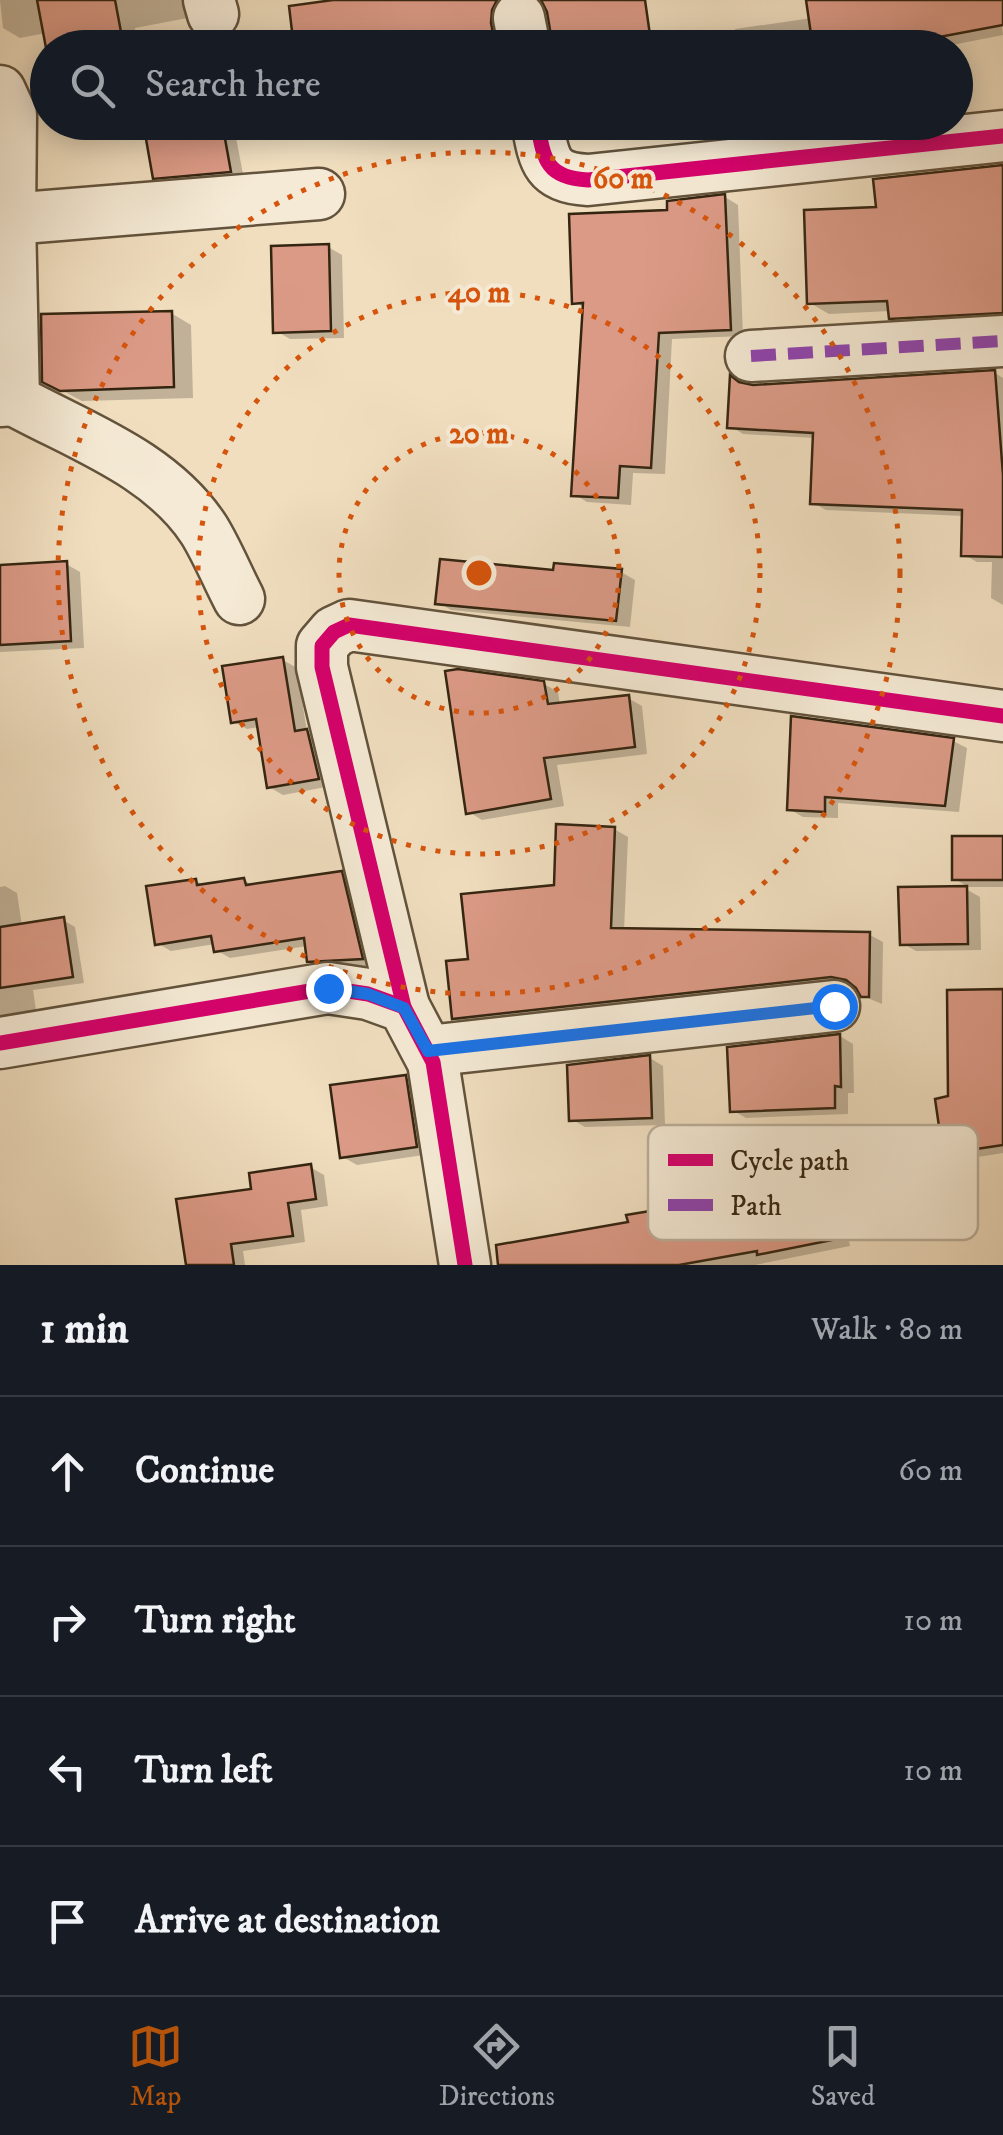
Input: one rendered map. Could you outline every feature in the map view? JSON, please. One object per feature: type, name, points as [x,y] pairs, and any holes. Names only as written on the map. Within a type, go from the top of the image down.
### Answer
[{"type":"street","points":[[0,90],[11,115],[7,400],[135,462],[171,493],[203,528],[238,599]]},
{"type":"street","points":[[973,139],[1003,136]]},
{"type":"street","points":[[540,140],[550,169],[568,179],[578,179],[963,140]]},
{"type":"street","points":[[10,219],[319,194]]},
{"type":"street","points":[[751,356],[1003,341]]},
{"type":"street","points":[[465,1265],[433,1062],[404,1008],[322,667],[322,646],[334,632],[349,625],[1003,716]]},
{"type":"street","points":[[0,1043],[328,988],[368,994],[404,1008]]},
{"type":"street","points":[[428,1051],[834,1006]]},
{"type":"building","points":[[37,0],[115,0],[121,30],[43,30]]},
{"type":"building","points":[[333,0],[497,0],[492,10],[492,30],[292,30],[289,6]]},
{"type":"building","points":[[541,0],[645,0],[649,30],[550,30]]},
{"type":"building","points":[[806,0],[1003,0],[1003,25],[973,31],[810,30]]},
{"type":"building","points":[[146,140],[225,140],[231,172],[153,179]]},
{"type":"building","points":[[1003,165],[1003,313],[889,319],[887,301],[807,304],[804,210],[876,207],[873,179]]},
{"type":"building","points":[[725,194],[731,330],[659,333],[651,468],[620,466],[618,498],[571,496],[583,303],[572,304],[569,214],[667,210],[667,201]]},
{"type":"building","points":[[329,244],[331,331],[273,333],[271,246]]},
{"type":"building","points":[[172,311],[174,387],[60,391],[42,382],[41,314]]},
{"type":"building","points":[[995,370],[1003,475],[1003,557],[961,556],[962,510],[810,504],[813,433],[727,428],[730,375],[753,385]]},
{"type":"building","points":[[440,559],[553,570],[554,563],[622,569],[616,621],[435,604]]},
{"type":"building","points":[[67,561],[71,641],[0,645],[0,565]]},
{"type":"building","points":[[283,657],[295,731],[307,729],[319,779],[267,788],[256,719],[231,723],[222,666]]},
{"type":"building","points":[[458,669],[544,681],[548,704],[629,695],[635,747],[544,758],[551,799],[466,814],[445,671]]},
{"type":"building","points":[[791,716],[954,738],[945,806],[825,797],[825,812],[787,810]]},
{"type":"building","points":[[556,824],[615,827],[611,928],[870,932],[869,997],[861,997],[846,980],[831,977],[452,1019],[446,961],[468,959],[461,894],[554,885]]},
{"type":"building","points":[[952,836],[1003,836],[1003,880],[952,880]]},
{"type":"building","points":[[342,871],[363,959],[307,962],[304,938],[214,952],[211,936],[155,945],[146,886],[196,879],[197,885],[244,878],[246,885]]},
{"type":"building","points":[[967,886],[968,944],[900,945],[898,887]]},
{"type":"building","points":[[64,917],[73,977],[0,988],[0,927]]},
{"type":"building","points":[[1003,989],[1003,1145],[978,1149],[978,1125],[939,1125],[935,1099],[948,1096],[947,990]]},
{"type":"building","points":[[840,1034],[841,1087],[835,1086],[835,1108],[730,1112],[727,1047]]},
{"type":"building","points":[[650,1055],[652,1118],[569,1121],[567,1065]]},
{"type":"building","points":[[406,1075],[417,1147],[340,1158],[330,1085]]},
{"type":"building","points":[[311,1164],[316,1199],[288,1203],[293,1236],[231,1244],[234,1265],[186,1265],[176,1199],[251,1189],[249,1173]]},
{"type":"building","points":[[648,1211],[648,1240],[832,1240],[679,1265],[498,1265],[496,1245],[628,1222],[626,1215]]},
{"type":"marked path","points":[[751,356],[1003,341]]},
{"type":"cycle path","points":[[973,139],[1003,136]]},
{"type":"cycle path","points":[[541,140],[545,157],[555,171],[588,180],[965,140]]},
{"type":"cycle path","points":[[404,1007],[322,667],[322,646],[334,632],[349,625],[1003,716]]},
{"type":"cycle path","points":[[0,1043],[328,988],[368,994],[404,1007],[433,1062],[465,1265]]},
{"type":"route","points":[[328,988],[368,994],[404,1008],[428,1051],[834,1006]]}]
